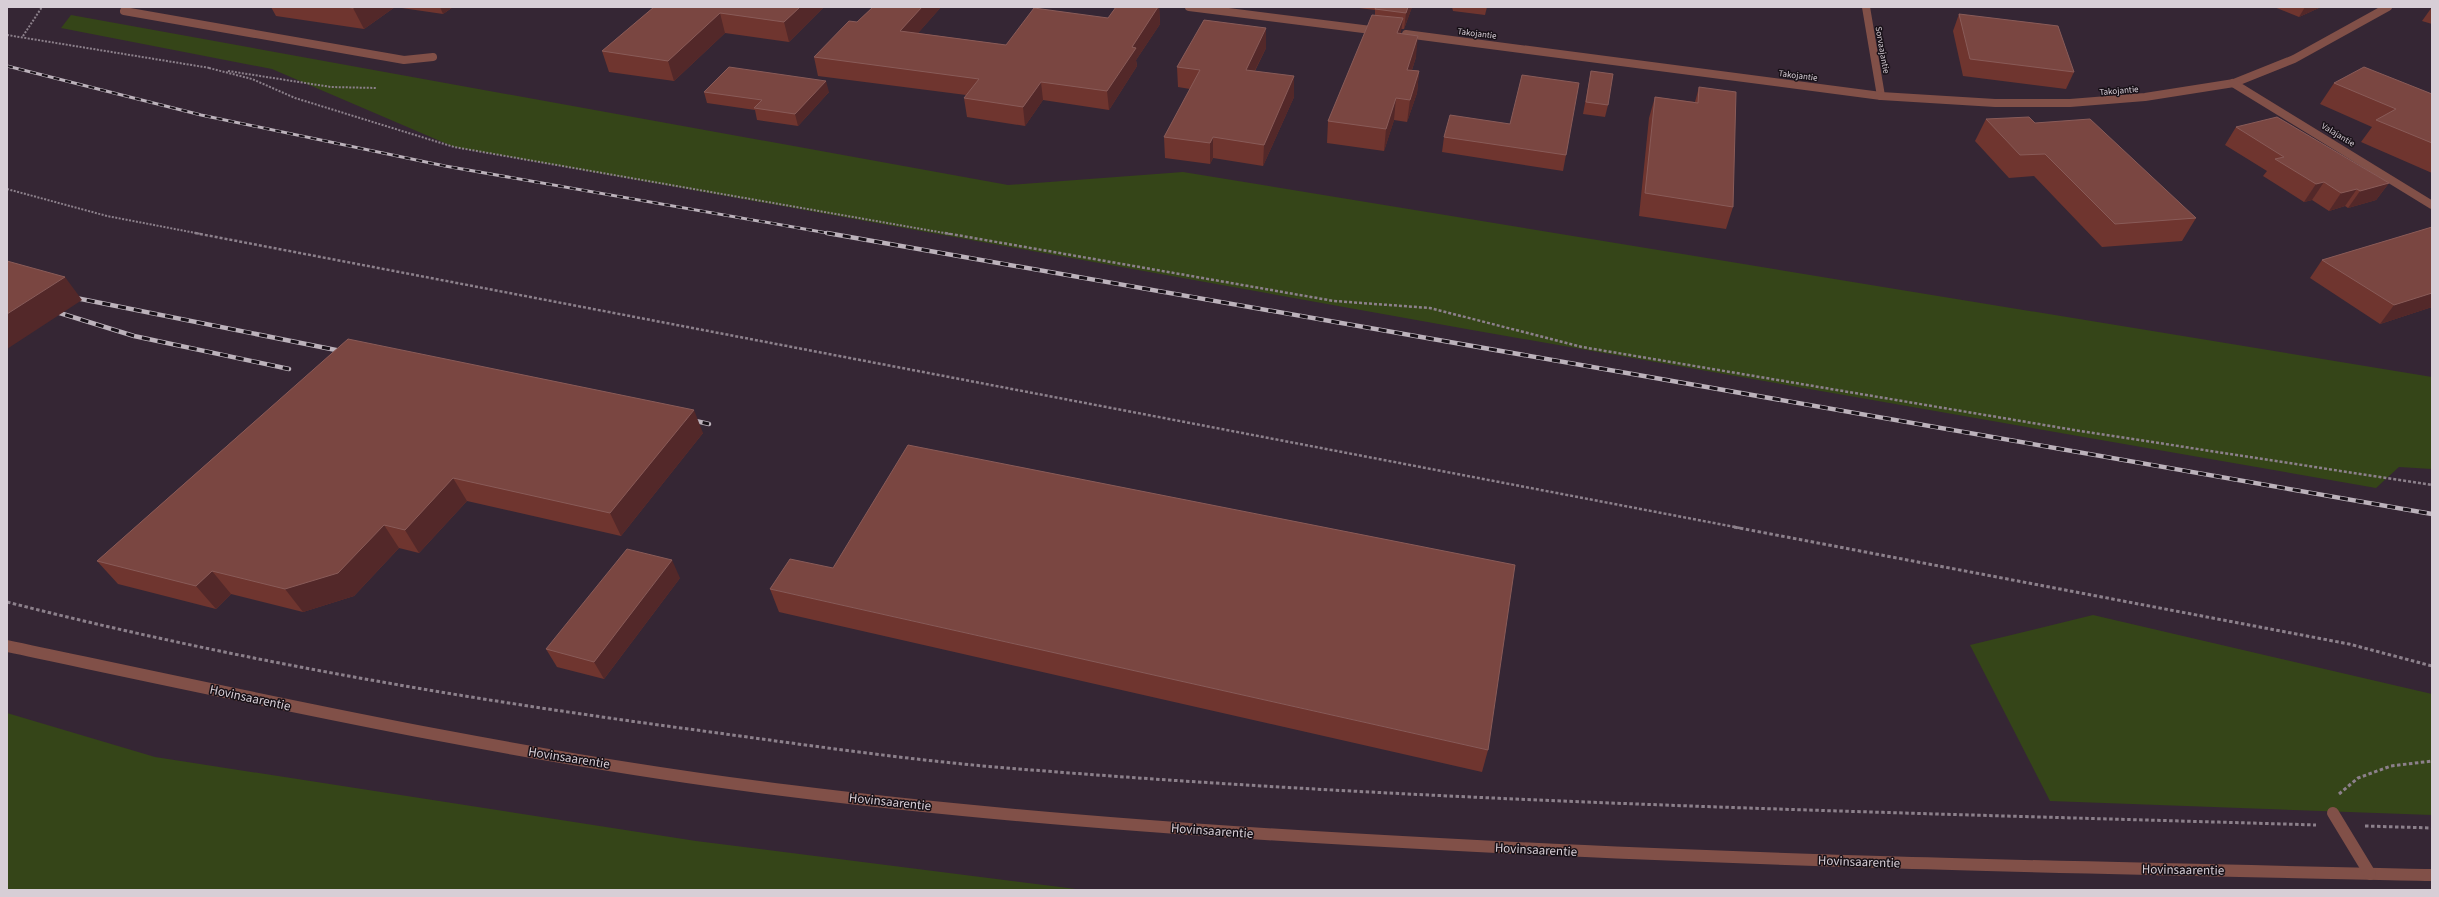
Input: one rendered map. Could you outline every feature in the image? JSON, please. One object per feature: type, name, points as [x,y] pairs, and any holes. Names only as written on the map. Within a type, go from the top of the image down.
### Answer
[{"type":"street","points":[[1189,7],[1387,32]]},
{"type":"street","name":"Sorvaajantie","points":[[1866,7],[1882,96]]},
{"type":"street","name":"Takojantie","points":[[1395,33],[1882,96],[1955,102],[2032,104],[2090,103],[2156,96],[2233,83],[2300,58],[2388,7]]},
{"type":"street","points":[[124,11],[404,60],[433,57]]},
{"type":"street","name":"Valajantie","points":[[2233,83],[2432,205]]},
{"type":"street","name":"Hovinsaarentie","points":[[7,646],[322,713],[520,750],[705,780],[899,803],[1201,831],[1547,851],[2018,867],[2432,875]]},
{"type":"street","points":[[2333,814],[2370,874]]},
{"type":"path","points":[[23,36],[42,7]]},
{"type":"path","points":[[7,35],[23,36],[331,87],[376,88]]},
{"type":"path","points":[[209,68],[252,79],[295,98],[384,127],[454,147],[1334,301],[1430,308],[1582,347],[2074,430],[2432,485]]},
{"type":"path","points":[[7,189],[107,216],[2349,644],[2432,666]]},
{"type":"path","points":[[7,602],[124,632],[366,679],[613,719],[798,744],[1027,770],[1356,791],[1686,806],[2432,828]]},
{"type":"path","points":[[2333,814],[2338,794],[2358,778],[2391,766],[2432,761]]},
{"type":"green space","points":[[71,15],[1008,185],[1183,172],[2432,377],[2432,469],[2399,467],[2376,488],[1472,330],[454,147],[272,69],[61,28]]},
{"type":"green space","points":[[2093,615],[2432,694],[2432,815],[2050,801],[1970,645]]},
{"type":"green space","points":[[7,713],[155,757],[696,841],[1084,890],[7,890]]},
{"type":"building","points":[[654,7],[800,7],[784,22],[720,13],[668,61],[602,51]]},
{"type":"building","points":[[873,7],[922,7],[900,31],[1006,45],[1034,8],[1108,18],[1116,7],[1158,7],[1132,47],[1136,48],[1107,91],[1041,82],[1023,107],[964,98],[979,79],[814,57],[849,21],[857,22]]},
{"type":"building","points":[[1376,7],[1408,7],[1406,13],[1375,9]]},
{"type":"building","points":[[1959,14],[2058,26],[2074,72],[1970,59]]},
{"type":"building","points":[[1372,15],[1403,18],[1397,33],[1418,36],[1407,70],[1419,71],[1410,100],[1396,98],[1386,129],[1328,121]]},
{"type":"building","points":[[1204,20],[1266,28],[1246,70],[1294,76],[1264,145],[1213,137],[1210,143],[1164,137],[1200,70],[1177,67]]},
{"type":"building","points":[[729,67],[826,81],[795,114],[754,108],[762,100],[704,92]]},
{"type":"building","points":[[2364,67],[2432,94],[2432,143],[2376,120],[2396,109],[2334,83]]},
{"type":"building","points":[[1591,71],[1613,74],[1608,105],[1586,102]]},
{"type":"building","points":[[1522,75],[1579,83],[1566,155],[1444,137],[1450,115],[1510,124]]},
{"type":"building","points":[[1699,87],[1736,92],[1733,207],[1645,193],[1655,97],[1698,103]]},
{"type":"building","points":[[2029,117],[2035,123],[2090,119],[2196,218],[2115,224],[2045,154],[2020,155],[1986,119]]},
{"type":"building","points":[[2277,117],[2389,183],[2360,191],[2357,189],[2341,193],[2324,182],[2316,184],[2275,159],[2284,157],[2236,127]]},
{"type":"building","points":[[2432,227],[2432,293],[2394,305],[2322,260]]},
{"type":"building","points":[[7,261],[65,277],[7,314]]},
{"type":"building","points":[[348,339],[694,410],[610,513],[453,478],[405,530],[384,525],[338,573],[285,589],[212,571],[196,586],[97,561]]},
{"type":"building","points":[[908,445],[1515,565],[1488,750],[770,589],[790,559],[833,568]]},
{"type":"building","points":[[627,549],[672,560],[594,662],[546,649]]},
{"type":"railway","points":[[7,66],[201,115],[445,166],[833,234]]},
{"type":"railway","points":[[827,233],[2432,514]]},
{"type":"railway","points":[[71,297],[346,352]]},
{"type":"railway","points":[[50,310],[134,336],[289,369]]},
{"type":"railway","points":[[687,419],[709,424]]}]
